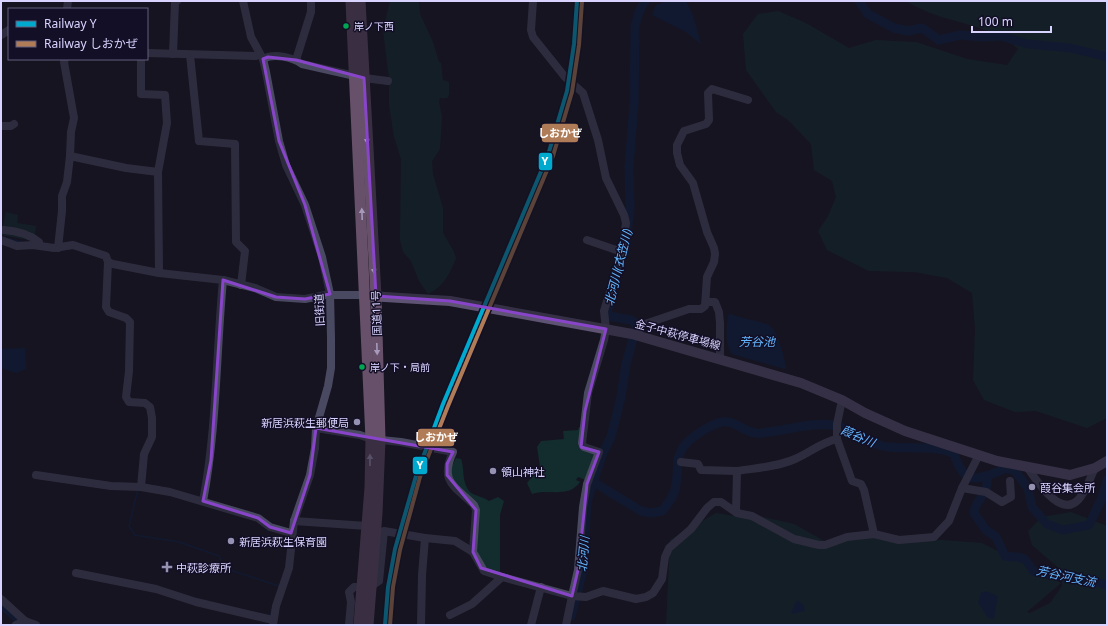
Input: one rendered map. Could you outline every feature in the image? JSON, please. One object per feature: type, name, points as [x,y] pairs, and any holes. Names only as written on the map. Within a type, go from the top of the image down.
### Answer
[{"type":"highway","name":"国道11号","points":[[351,1],[360,77]]},
{"type":"highway","name":"国道11号","points":[[360,1],[360,77],[376,440],[377,513],[360,625]]},
{"type":"highway","name":"国道11号","points":[[368,625],[366,587],[368,526],[376,440]]},
{"type":"main road","name":"金子中萩停車場線","points":[[370,296],[450,301],[635,334],[801,383],[842,400],[865,413],[905,431],[948,443],[979,455],[1027,467],[1070,475],[1095,468],[1107,460]]},
{"type":"street","points":[[172,54],[175,2],[186,1]]},
{"type":"street","name":"旧街道","points":[[243,1],[252,37],[261,57],[279,141],[286,165],[306,205],[322,257],[330,294],[331,368],[328,386],[316,428],[315,448],[310,475],[294,521],[289,568],[271,621]]},
{"type":"street","points":[[296,60],[311,12],[312,1]]},
{"type":"street","points":[[533,1],[531,30],[533,37],[565,77],[583,93],[598,140],[606,178],[624,215],[625,230],[622,252],[604,311],[606,329],[585,411],[582,443],[584,447],[599,452],[587,484],[583,507],[575,596],[566,625]]},
{"type":"street","points":[[148,53],[268,56],[296,60],[302,64],[360,77],[388,81]]},
{"type":"street","points":[[190,55],[199,141],[235,144],[236,242],[245,252],[242,285]]},
{"type":"street","points":[[58,245],[62,211],[62,196],[70,156],[71,132],[74,118],[65,60]]},
{"type":"street","points":[[141,60],[141,94],[165,95],[167,123],[158,172],[159,272]]},
{"type":"street","points":[[635,334],[642,325],[689,309],[701,309],[706,302],[706,282],[714,262],[714,248],[706,232],[693,182],[680,165],[677,153],[677,144],[684,131],[706,124],[709,120],[708,93],[712,89],[748,100]]},
{"type":"street","points":[[1,126],[11,126],[14,124]]},
{"type":"street","points":[[70,156],[126,168],[158,172]]},
{"type":"street","points":[[4,230],[21,232],[34,238],[39,242],[40,246]]},
{"type":"street","points":[[587,240],[622,252]]},
{"type":"street","points":[[1,243],[17,246],[73,245],[105,257],[159,272],[223,280],[276,297],[305,299],[330,294],[370,296]]},
{"type":"street","points":[[105,257],[106,306],[109,312],[126,318],[130,322],[129,371],[126,397],[129,402],[145,403],[150,407],[152,418],[152,437],[144,454],[138,487]]},
{"type":"street","points":[[203,501],[211,460],[218,329],[223,280]]},
{"type":"street","points":[[706,302],[716,302],[719,312],[720,358]]},
{"type":"street","points":[[842,400],[837,432],[852,481],[861,484],[864,490],[874,534]]},
{"type":"street","points":[[316,428],[360,435],[376,440],[453,452],[447,464],[447,476],[451,483],[474,505],[476,510],[474,552],[484,571],[575,596],[586,597],[603,591],[636,599],[646,597],[653,593],[659,587],[662,579],[665,557],[669,548],[691,529],[710,504],[721,502],[736,512],[752,516],[794,539],[819,545],[825,545],[847,536],[874,534],[900,540],[934,537],[948,521],[967,477],[979,455]]},
{"type":"street","points":[[681,462],[698,464],[701,470],[736,471],[775,466],[793,460],[812,451],[828,441],[837,432]]},
{"type":"street","points":[[1027,467],[1049,496],[1056,502],[1069,504],[1078,499],[1095,468]]},
{"type":"street","points":[[736,471],[736,512]]},
{"type":"street","points":[[36,475],[111,486],[138,487],[170,492],[258,518],[270,527],[292,533]]},
{"type":"street","points":[[962,488],[984,492],[1002,502],[1011,498],[1010,481]]},
{"type":"street","points":[[294,521],[368,526]]},
{"type":"street","points":[[349,625],[351,602],[349,592],[354,587],[366,587],[379,581],[384,531],[425,538],[455,541],[474,552]]},
{"type":"street","points":[[421,625],[422,575],[425,538]]},
{"type":"street","points":[[76,573],[156,589],[196,602],[271,621]]},
{"type":"street","points":[[450,615],[472,604],[502,577]]},
{"type":"street","points":[[531,625],[541,587]]},
{"type":"street","points":[[1,599],[21,623],[36,625]]},
{"type":"highlighted area","points":[[268,57],[296,60],[364,78],[376,296],[450,301],[606,329],[585,411],[581,447],[599,452],[587,484],[578,570],[572,596],[481,568],[473,552],[476,510],[447,475],[447,464],[453,452],[316,428],[310,475],[291,533],[270,527],[258,518],[203,501],[211,460],[223,280],[276,297],[305,299],[330,294],[305,205],[279,141],[263,59]]},
{"type":"green space","points":[[390,1],[419,1],[420,14],[433,42],[439,62],[441,63],[443,80],[449,82],[449,95],[447,98],[440,98],[439,102],[442,117],[440,149],[432,161],[433,174],[443,208],[443,233],[456,258],[442,284],[428,294],[419,281],[411,261],[403,252],[400,240],[401,159],[394,137],[389,105],[389,79],[383,30]]},
{"type":"green space","points":[[905,1],[1107,1],[1107,418],[1087,428],[1036,411],[1015,412],[984,400],[973,380],[975,329],[972,293],[947,278],[914,272],[869,271],[827,250],[818,231],[828,216],[836,197],[832,181],[814,170],[811,144],[788,120],[776,112],[746,70],[743,34],[758,14],[778,11],[806,23],[849,48],[876,40],[916,42],[967,59],[1007,65],[1018,49],[1010,42],[990,32],[932,14]]},
{"type":"green space","points":[[6,212],[18,215],[17,223],[36,226],[34,241],[1,235]]},
{"type":"green space","points":[[579,427],[581,428],[579,445],[595,454],[586,480],[578,477],[576,480],[580,482],[575,487],[564,492],[538,492],[532,494],[527,483],[540,467],[537,447],[541,441],[564,439],[563,431],[578,430]]},
{"type":"green space","points":[[456,458],[461,459],[464,481],[471,493],[489,501],[498,497],[504,501],[500,515],[500,573],[490,570],[484,566],[479,559],[477,549],[475,547],[479,517],[455,485],[450,470]]},
{"type":"green space","points":[[1071,512],[1107,526],[1107,625],[666,625],[670,540],[716,513],[759,520],[763,517],[794,524],[826,542],[875,535],[982,543],[1061,583],[1027,612],[1030,613],[1050,603],[1062,586],[1061,570],[1032,545],[1028,531],[1042,517]]},
{"type":"water","points":[[667,1],[686,1],[693,15],[701,44],[686,32],[652,15],[656,5]]},
{"type":"water","name":"芳谷池","points":[[731,314],[767,324],[773,329],[776,333],[782,351],[786,367],[785,369],[732,354],[729,350],[727,335],[728,315]]},
{"type":"water","points":[[25,348],[26,369],[16,373],[1,368],[1,349]]},
{"type":"water","points":[[986,591],[998,596],[994,619],[988,618],[978,603],[981,592]]},
{"type":"water","points":[[797,600],[804,605],[805,611],[792,614],[791,612]]},
{"type":"waterway","name":"北河川(衣笠川)","points":[[625,253],[630,207],[629,167],[634,104],[635,26],[639,12],[645,1]]},
{"type":"waterway","name":"北河川(衣笠川)","points":[[859,1],[868,14],[894,28],[908,31],[922,28],[939,40],[960,35],[982,37],[1001,36],[1028,44],[1070,48],[1107,57]]},
{"type":"waterway","points":[[5,238],[22,242]]},
{"type":"waterway","name":"北河川(衣笠川)","points":[[571,616],[583,570],[587,501],[602,455],[611,437],[621,397],[626,364],[636,328],[636,323],[631,320],[609,316],[607,310],[610,304]]},
{"type":"waterway","name":"葭谷川","points":[[595,483],[641,511],[651,513],[662,511],[674,492],[677,479],[678,458],[682,449],[689,441],[702,431],[722,422],[735,424],[747,431],[758,433],[809,425],[832,425],[846,429],[881,446],[896,448],[940,449],[947,451],[954,454],[958,465],[963,472],[974,478],[1007,468],[1015,471],[1028,488],[1032,507],[1047,524],[1063,530],[1089,525],[1102,498],[1107,480]]},
{"type":"waterway","name":"芳谷河支流","points":[[987,476],[986,488],[977,503],[974,513],[986,530],[996,537],[1005,556],[1024,559],[1033,571],[1055,576],[1066,574],[1107,585]]},
{"type":"waterway","points":[[138,489],[129,526],[135,535],[179,542],[219,556],[224,568],[279,586]]},
{"type":"waterway","points":[[1,604],[25,625]]},
{"type":"waterway","points":[[270,617],[272,609]]},
{"type":"rail line","name":"Y","points":[[385,625],[388,587],[395,549],[416,476],[443,404],[548,155],[567,91],[574,44],[577,1]]},
{"type":"rail line","name":"しおかぜ","points":[[390,625],[393,587],[400,550],[420,477],[448,406],[553,156],[572,92],[579,45],[582,1]]},
{"type":"place","name":"岸ノ下西","points":[[346,26]]},
{"type":"place","name":"岸ノ下・局前","points":[[362,367]]},
{"type":"place","name":"新居浜萩生郵便局","points":[[357,422]]},
{"type":"place","name":"領山神社","points":[[493,471]]},
{"type":"place","name":"葭谷集会所","points":[[1032,487]]},
{"type":"place","name":"新居浜萩生保育園","points":[[231,541]]},
{"type":"place","name":"中萩診療所","points":[[167,567]]},
{"type":"water label","name":"北河川","points":[[583,554]]}]
